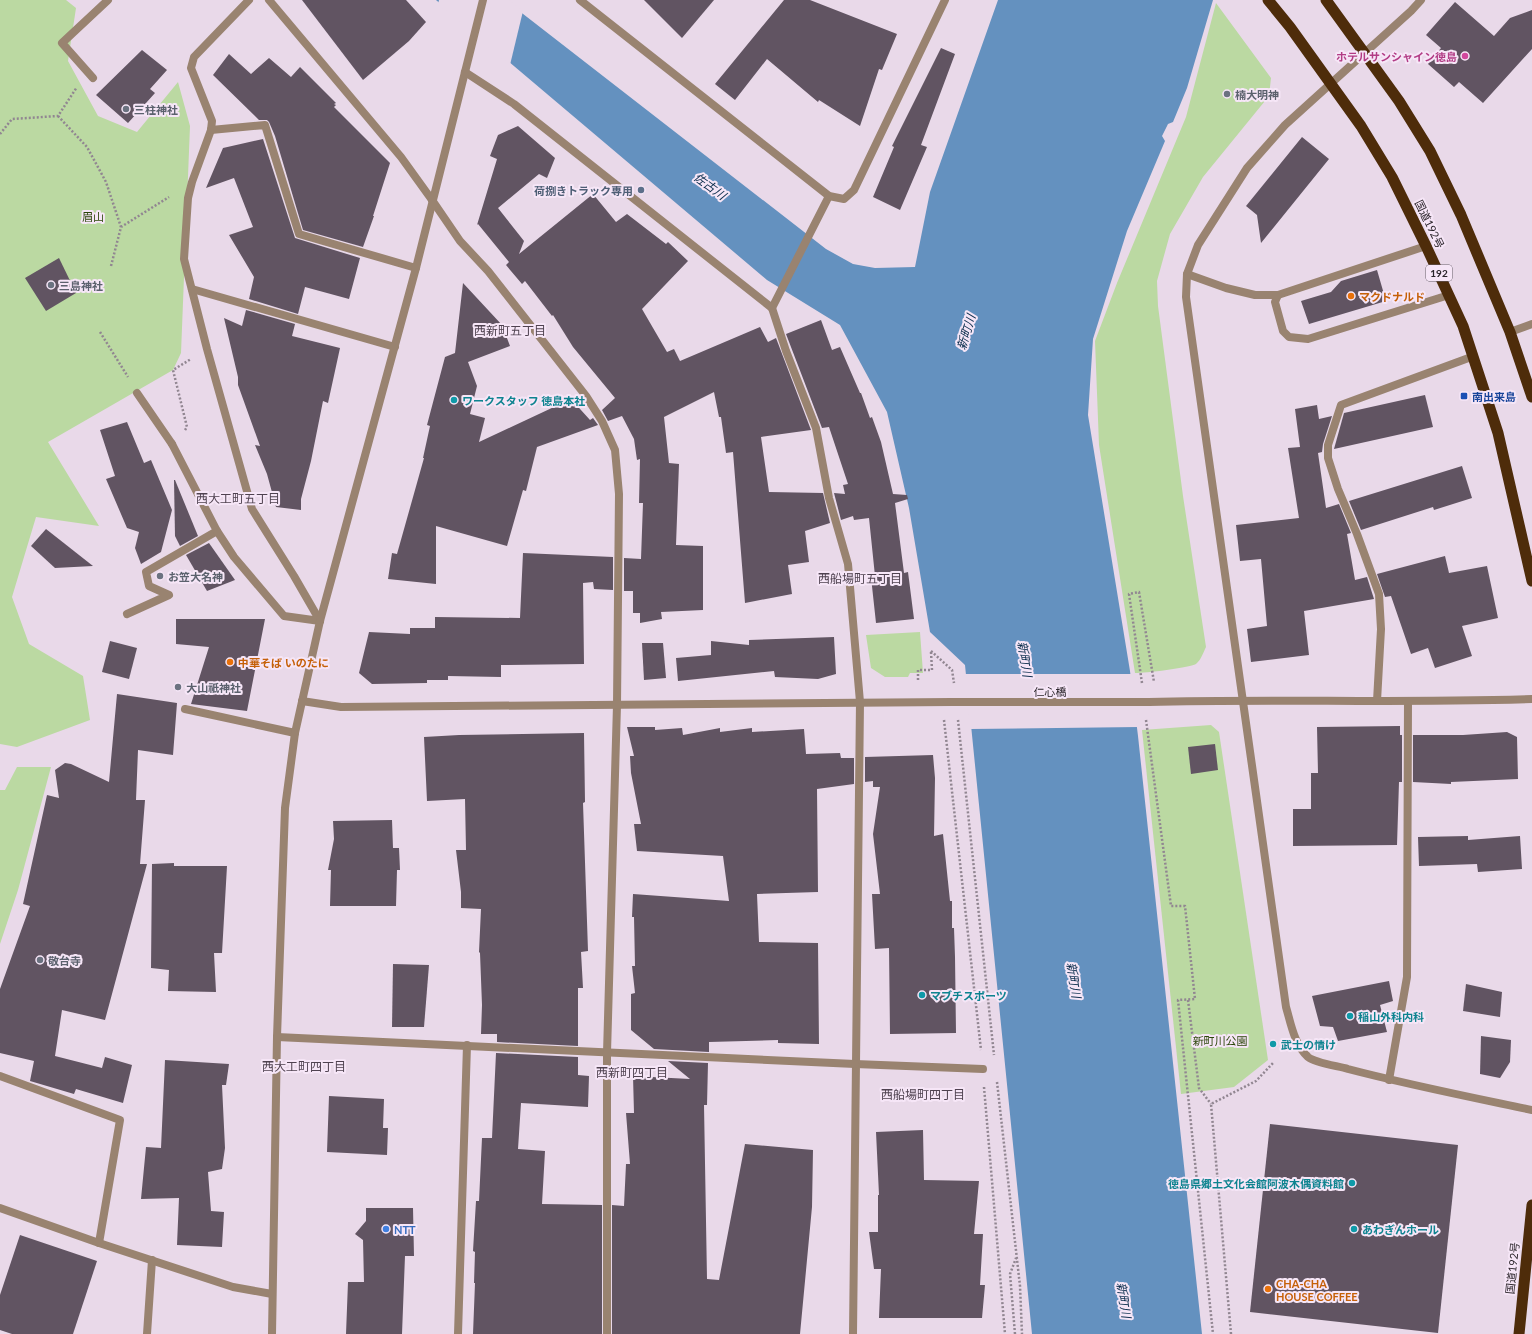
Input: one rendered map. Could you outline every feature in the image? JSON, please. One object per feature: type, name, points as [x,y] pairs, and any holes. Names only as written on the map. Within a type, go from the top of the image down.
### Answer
[{"type":"highway","name":"国道192号","points":[[1268,0],[1290,27],[1361,126],[1392,177],[1449,295],[1474,356],[1498,432],[1532,581]]},
{"type":"highway","points":[[1326,0],[1399,102],[1430,151],[1461,215],[1510,332],[1532,397]]},
{"type":"highway","name":"国道192号","points":[[1519,1334],[1532,1206]]},
{"type":"street","points":[[93,78],[62,43],[108,0]]},
{"type":"street","points":[[249,0],[194,57],[191,68],[212,121],[211,130],[192,182],[188,198],[184,259],[207,349],[252,509],[320,621]]},
{"type":"street","points":[[269,0],[401,156],[460,241],[488,271],[586,396],[602,421],[615,450],[619,494],[617,705],[607,1053],[607,1334]]},
{"type":"street","points":[[272,1334],[277,1037],[285,808],[295,733],[320,621],[416,268],[483,0]]},
{"type":"street","points":[[580,0],[829,196],[844,199],[854,190],[945,0]]},
{"type":"street","points":[[1421,0],[1411,11],[1285,126],[1246,168],[1198,244],[1187,274],[1186,297],[1286,1007],[1300,1048],[1309,1058],[1389,1080],[1532,1110]]},
{"type":"street","points":[[465,72],[514,104],[772,308],[786,351],[816,428],[829,498],[848,564],[860,702],[853,1334]]},
{"type":"street","points":[[211,130],[265,125],[299,234],[416,268]]},
{"type":"street","points":[[772,308],[829,196]]},
{"type":"street","points":[[1187,274],[1226,288],[1255,295],[1278,295],[1426,246]]},
{"type":"street","points":[[192,289],[395,346]]},
{"type":"street","points":[[1278,295],[1275,302],[1283,331],[1289,337],[1308,339],[1449,295]]},
{"type":"street","points":[[1510,332],[1532,324]]},
{"type":"street","points":[[1378,701],[1380,594],[1338,490],[1328,458],[1328,445],[1341,405],[1474,356]]},
{"type":"street","points":[[137,393],[172,444],[217,531],[234,557],[284,616],[320,621]]},
{"type":"street","points":[[127,614],[169,595],[149,586],[146,572],[217,531]]},
{"type":"street","name":"仁心橋","points":[[302,700],[341,707],[860,702],[1149,702],[1243,700],[1408,701],[1532,699]]},
{"type":"street","points":[[1389,1080],[1407,977],[1408,701]]},
{"type":"street","points":[[185,709],[295,733]]},
{"type":"street","points":[[277,1037],[983,1069]]},
{"type":"street","points":[[458,1334],[467,1045]]},
{"type":"street","points":[[0,1076],[120,1120],[99,1243]]},
{"type":"street","points":[[0,1208],[99,1243],[233,1286],[272,1294]]},
{"type":"street","points":[[147,1334],[152,1260]]},
{"type":"path","points":[[58,116],[87,71]]},
{"type":"path","points":[[0,134],[12,119],[58,116]]},
{"type":"path","points":[[58,116],[87,147],[106,182],[121,227],[111,266]]},
{"type":"path","points":[[121,227],[192,182]]},
{"type":"path","points":[[100,332],[137,393]]},
{"type":"path","points":[[172,444],[187,427],[173,370],[207,349]]},
{"type":"path","points":[[1142,684],[1129,594],[1140,592],[1154,682]]},
{"type":"path","points":[[918,680],[918,670],[932,670],[931,652],[952,670],[954,686]]},
{"type":"path","points":[[942,702],[983,1069],[1005,1334]]},
{"type":"path","points":[[1145,713],[1171,906],[1185,906],[1195,999],[1178,1000],[1213,1334]]},
{"type":"path","points":[[958,717],[995,1058]]},
{"type":"path","points":[[1188,1000],[1199,1088],[1210,1104],[1231,1334]]},
{"type":"path","points":[[1210,1104],[1256,1081],[1273,1063]]},
{"type":"path","points":[[997,1081],[1016,1258],[1022,1334]]},
{"type":"path","points":[[1015,1334],[1010,1274],[1016,1258]]},
{"type":"green space","name":"眉山","points":[[0,0],[66,0],[76,8],[68,61],[98,116],[137,132],[178,82],[190,126],[181,353],[173,370],[48,442],[99,526],[36,517],[12,597],[29,644],[83,676],[90,720],[17,747],[0,744]]},
{"type":"green space","points":[[1216,3],[1271,78],[1269,96],[1203,177],[1170,234],[1157,281],[1158,306],[1183,496],[1206,647],[1201,658],[1192,666],[1135,673],[1099,445],[1095,341],[1117,283],[1186,117]]},
{"type":"green space","points":[[920,632],[923,673],[910,673],[908,677],[885,677],[871,668],[866,635]]},
{"type":"green space","name":"新町川公園","points":[[1211,725],[1219,732],[1268,1060],[1234,1087],[1181,1094],[1142,730]]},
{"type":"green space","points":[[17,767],[51,767],[18,890],[0,944],[0,790],[5,790]]},
{"type":"water","points":[[436,0],[505,0],[826,249],[853,264],[875,268],[915,267],[930,192],[998,0],[1213,0],[1187,88],[1173,122],[1168,124],[1162,136],[1165,141],[1127,231],[1093,339],[1088,415],[1130,671],[1202,1334],[1032,1334],[965,665],[930,632],[909,508],[887,412],[840,325],[767,280]]},
{"type":"pier","points":[[439,0],[509,0],[523,11],[510,65],[438,4]]},
{"type":"pier","points":[[964,674],[1133,674],[1139,727],[970,729]]},
{"type":"building","points":[[302,0],[406,0],[426,22],[409,41],[363,80]]},
{"type":"building","points":[[644,0],[714,0],[682,38]]},
{"type":"building","points":[[784,0],[810,0],[897,34],[882,70],[879,69],[860,126],[819,100],[818,102],[767,59],[735,100],[715,84]]},
{"type":"building","name":"ホテルサンシャイン徳島","points":[[1455,2],[1494,36],[1510,18],[1532,10],[1532,49],[1483,103],[1459,82],[1454,87],[1428,64],[1441,48],[1426,35]]},
{"type":"building","points":[[941,48],[955,54],[921,145],[927,147],[900,210],[873,197],[894,147],[892,146]]},
{"type":"building","points":[[142,50],[167,70],[150,89],[155,93],[128,123],[96,95]]},
{"type":"building","points":[[229,54],[251,74],[269,58],[291,77],[300,67],[336,103],[334,104],[336,105],[334,107],[390,163],[363,247],[303,230],[275,136],[269,122],[267,120],[259,120],[213,75]]},
{"type":"building","points":[[518,126],[555,158],[547,178],[539,174],[498,208],[524,241],[519,254],[593,194],[616,222],[627,214],[666,244],[668,242],[688,261],[642,309],[667,352],[674,349],[680,361],[760,327],[768,342],[776,338],[811,430],[761,437],[769,492],[823,493],[830,523],[805,531],[809,562],[788,565],[792,594],[745,603],[733,452],[726,453],[721,417],[719,417],[714,392],[664,417],[669,463],[679,464],[676,545],[703,546],[703,610],[661,612],[662,619],[640,623],[640,613],[633,613],[633,591],[624,591],[624,558],[641,559],[643,503],[639,503],[640,459],[637,460],[634,439],[622,416],[608,421],[602,410],[615,398],[573,347],[553,315],[552,316],[525,281],[522,284],[506,265],[509,262],[478,224],[477,225],[497,159],[490,156],[498,135]]},
{"type":"building","points":[[1302,137],[1329,159],[1261,243],[1257,215],[1246,206]]},
{"type":"building","points":[[263,139],[295,238],[360,258],[349,299],[305,287],[298,314],[249,299],[254,277],[229,235],[253,227],[234,178],[206,188],[223,148]]},
{"type":"building","name":"三島神社","points":[[59,258],[76,293],[46,311],[25,278]]},
{"type":"building","name":"マクドナルド","points":[[1377,270],[1386,301],[1309,324],[1301,301],[1331,292],[1341,281]]},
{"type":"building","points":[[463,283],[502,325],[510,346],[468,362],[477,386],[470,414],[485,418],[479,442],[571,399],[590,420],[593,418],[598,425],[537,447],[526,491],[523,490],[507,546],[436,526],[436,584],[388,579],[392,553],[397,554],[424,458],[430,426],[427,425],[445,357],[455,353]]},
{"type":"building","points":[[246,310],[295,324],[292,336],[340,348],[328,403],[323,401],[311,461],[301,499],[301,510],[276,507],[267,474],[255,445],[260,446],[238,385],[238,377],[224,318],[242,326]]},
{"type":"building","points":[[821,320],[832,350],[840,347],[861,393],[870,418],[872,417],[881,442],[893,494],[907,495],[908,499],[895,503],[904,573],[908,572],[914,619],[876,623],[871,577],[875,576],[869,518],[854,520],[853,516],[841,520],[834,493],[845,494],[843,485],[848,484],[829,427],[822,428],[786,334]]},
{"type":"building","points":[[1425,395],[1433,427],[1334,449],[1344,413]]},
{"type":"building","points":[[1317,405],[1319,419],[1332,416],[1322,452],[1318,453],[1326,508],[1339,504],[1351,533],[1347,534],[1355,580],[1367,577],[1374,599],[1304,611],[1309,655],[1251,662],[1247,629],[1267,626],[1261,559],[1240,561],[1236,525],[1299,518],[1288,448],[1300,447],[1295,409]]},
{"type":"building","points":[[127,422],[144,463],[151,460],[172,510],[161,552],[141,564],[135,548],[139,532],[127,528],[106,479],[115,476],[100,430]]},
{"type":"building","points":[[1462,466],[1472,498],[1434,510],[1433,507],[1361,530],[1349,501]]},
{"type":"building","points":[[174,480],[198,536],[180,546],[175,536]]},
{"type":"building","points":[[46,529],[93,566],[55,568],[31,546]]},
{"type":"building","points":[[209,543],[235,580],[207,591],[186,555]]},
{"type":"building","points":[[523,553],[613,557],[613,590],[594,589],[593,582],[583,583],[584,664],[501,665],[501,677],[448,676],[448,680],[427,680],[427,683],[372,684],[359,673],[369,632],[410,634],[410,628],[435,628],[435,617],[520,618]]},
{"type":"building","points":[[1445,556],[1449,573],[1487,566],[1498,618],[1462,626],[1472,656],[1435,668],[1428,648],[1411,654],[1391,596],[1385,597],[1377,574]]},
{"type":"building","name":"中華そば いのたに","points":[[176,619],[265,619],[247,711],[191,704],[209,647],[176,644]]},
{"type":"building","points":[[834,637],[836,674],[818,679],[775,677],[774,671],[678,681],[676,658],[711,655],[711,641],[749,645],[749,640]]},
{"type":"building","points":[[110,641],[137,648],[129,679],[102,672]]},
{"type":"building","points":[[642,643],[663,643],[666,678],[644,680]]},
{"type":"building","points":[[117,694],[177,703],[173,755],[138,750],[136,800],[145,800],[140,864],[147,864],[105,1020],[62,1010],[55,1056],[102,1068],[105,1057],[132,1065],[123,1103],[76,1089],[74,1094],[30,1081],[34,1061],[0,1053],[0,989],[30,906],[23,904],[47,795],[59,798],[55,770],[65,763],[71,764],[109,782]]},
{"type":"building","points":[[1400,726],[1400,735],[1402,735],[1402,782],[1399,782],[1397,845],[1293,846],[1293,809],[1311,809],[1311,773],[1318,773],[1317,727]]},
{"type":"building","points":[[627,727],[655,727],[655,730],[682,728],[683,735],[720,728],[720,732],[752,728],[752,732],[804,729],[806,754],[840,753],[841,758],[854,758],[854,784],[817,789],[818,892],[757,894],[759,942],[818,943],[819,1044],[778,1043],[778,1040],[709,1042],[709,1052],[654,1049],[631,1030],[631,994],[635,993],[632,966],[635,966],[634,917],[632,917],[633,894],[729,901],[723,856],[637,851],[634,824],[641,824],[631,773],[630,756],[634,756]]},
{"type":"building","points":[[1507,732],[1517,737],[1518,779],[1451,782],[1451,784],[1413,782],[1413,735],[1463,735]]},
{"type":"building","points":[[584,733],[585,802],[583,803],[588,951],[581,952],[583,988],[578,988],[578,1046],[497,1042],[497,1034],[481,1034],[482,1005],[479,952],[481,909],[461,908],[461,892],[456,850],[466,850],[465,799],[427,801],[424,737]]},
{"type":"building","points":[[1215,744],[1218,770],[1191,774],[1188,747]]},
{"type":"building","points":[[933,755],[935,778],[934,836],[943,834],[950,901],[952,901],[952,928],[954,928],[955,957],[956,1033],[890,1034],[889,948],[875,949],[872,894],[880,894],[873,834],[880,787],[873,787],[873,781],[865,782],[865,757]]},
{"type":"building","points":[[392,820],[393,848],[399,848],[400,870],[397,870],[396,906],[330,906],[331,870],[328,870],[334,839],[333,821]]},
{"type":"building","points":[[1468,836],[1468,840],[1520,836],[1522,869],[1478,872],[1477,864],[1419,866],[1418,837]]},
{"type":"building","points":[[174,863],[174,866],[227,866],[222,953],[214,953],[216,992],[168,991],[169,970],[151,968],[152,864]]},
{"type":"building","points":[[393,964],[429,965],[424,1027],[392,1027]]},
{"type":"building","name":"稲山外科内科","points":[[1389,981],[1393,1001],[1380,1005],[1387,1032],[1338,1041],[1333,1027],[1320,1026],[1312,996]]},
{"type":"building","points":[[1466,984],[1502,992],[1500,1017],[1463,1011]]},
{"type":"building","points":[[1481,1036],[1511,1040],[1510,1062],[1500,1078],[1480,1074]]},
{"type":"building","points":[[496,1053],[578,1057],[578,1075],[589,1076],[588,1107],[521,1103],[518,1149],[545,1151],[542,1204],[602,1205],[602,1334],[473,1334],[475,1252],[473,1251],[476,1201],[479,1201],[482,1138],[492,1138]]},
{"type":"building","points":[[165,1060],[229,1064],[226,1085],[222,1085],[225,1148],[222,1169],[208,1172],[211,1211],[224,1212],[222,1247],[177,1245],[179,1198],[141,1199],[146,1147],[161,1148]]},
{"type":"building","points":[[668,1061],[708,1063],[707,1105],[704,1105],[707,1279],[719,1280],[745,1144],[813,1150],[812,1207],[800,1334],[612,1334],[612,1205],[624,1206],[626,1164],[630,1164],[626,1113],[634,1113],[633,1076],[690,1079]]},
{"type":"building","points":[[329,1096],[384,1099],[383,1128],[388,1128],[387,1155],[327,1152]]},
{"type":"building","name":"あわぎんホール","points":[[1270,1124],[1458,1145],[1438,1333],[1250,1312]]},
{"type":"building","points":[[923,1130],[924,1180],[979,1181],[974,1234],[983,1234],[980,1285],[985,1285],[982,1318],[879,1318],[881,1269],[874,1269],[869,1232],[878,1232],[879,1195],[876,1132]]},
{"type":"building","points":[[366,1208],[413,1208],[414,1256],[405,1256],[402,1334],[346,1334],[348,1282],[364,1282],[363,1240],[355,1234],[366,1221]]},
{"type":"building","points":[[20,1235],[97,1261],[73,1334],[12,1334],[0,1330],[0,1295]]},
{"type":"place","name":"ホテルサンシャイン徳島","points":[[1465,56]]},
{"type":"place","name":"楠大明神","points":[[1227,94]]},
{"type":"place","name":"三柱神社","points":[[126,109]]},
{"type":"place","name":"荷捌きトラック専用","points":[[641,190]]},
{"type":"place","name":"三島神社","points":[[51,285]]},
{"type":"place","name":"マクドナルド","points":[[1351,296]]},
{"type":"place","name":"南出来島","points":[[1464,396]]},
{"type":"place","name":"ワークスタッフ 徳島本社","points":[[454,400]]},
{"type":"place","name":"お笠大名神","points":[[160,576]]},
{"type":"place","name":"中華そば いのたに","points":[[230,662]]},
{"type":"place","name":"大山祇神社","points":[[178,687]]},
{"type":"place","name":"敬台寺","points":[[40,960]]},
{"type":"place","name":"マブチスポーツ","points":[[922,995]]},
{"type":"place","name":"稲山外科内科","points":[[1350,1016]]},
{"type":"place","name":"武士の情け","points":[[1273,1044]]},
{"type":"place","name":"徳島県郷土文化会館阿波木偶資料館","points":[[1352,1183]]},
{"type":"place","name":"NTT","points":[[386,1229]]},
{"type":"place","name":"あわぎんホール","points":[[1354,1229]]},
{"type":"place","name":"CHA-CHA HOUSE COFFEE","points":[[1268,1289]]},
{"type":"district","name":"西新町五丁目","points":[[510,330]]},
{"type":"district","name":"西大工町五丁目","points":[[238,498]]},
{"type":"district","name":"西船場町五丁目","points":[[860,578]]},
{"type":"district","name":"西大工町四丁目","points":[[304,1066]]},
{"type":"district","name":"西新町四丁目","points":[[632,1072]]},
{"type":"district","name":"西船場町四丁目","points":[[923,1094]]},
{"type":"water label","name":"佐古川","points":[[710,186]]},
{"type":"water label","name":"新町川","points":[[966,332]]},
{"type":"water label","name":"新町川","points":[[1025,659]]},
{"type":"water label","name":"新町川","points":[[1074,980]]},
{"type":"water label","name":"新町川","points":[[1124,1300]]}]
